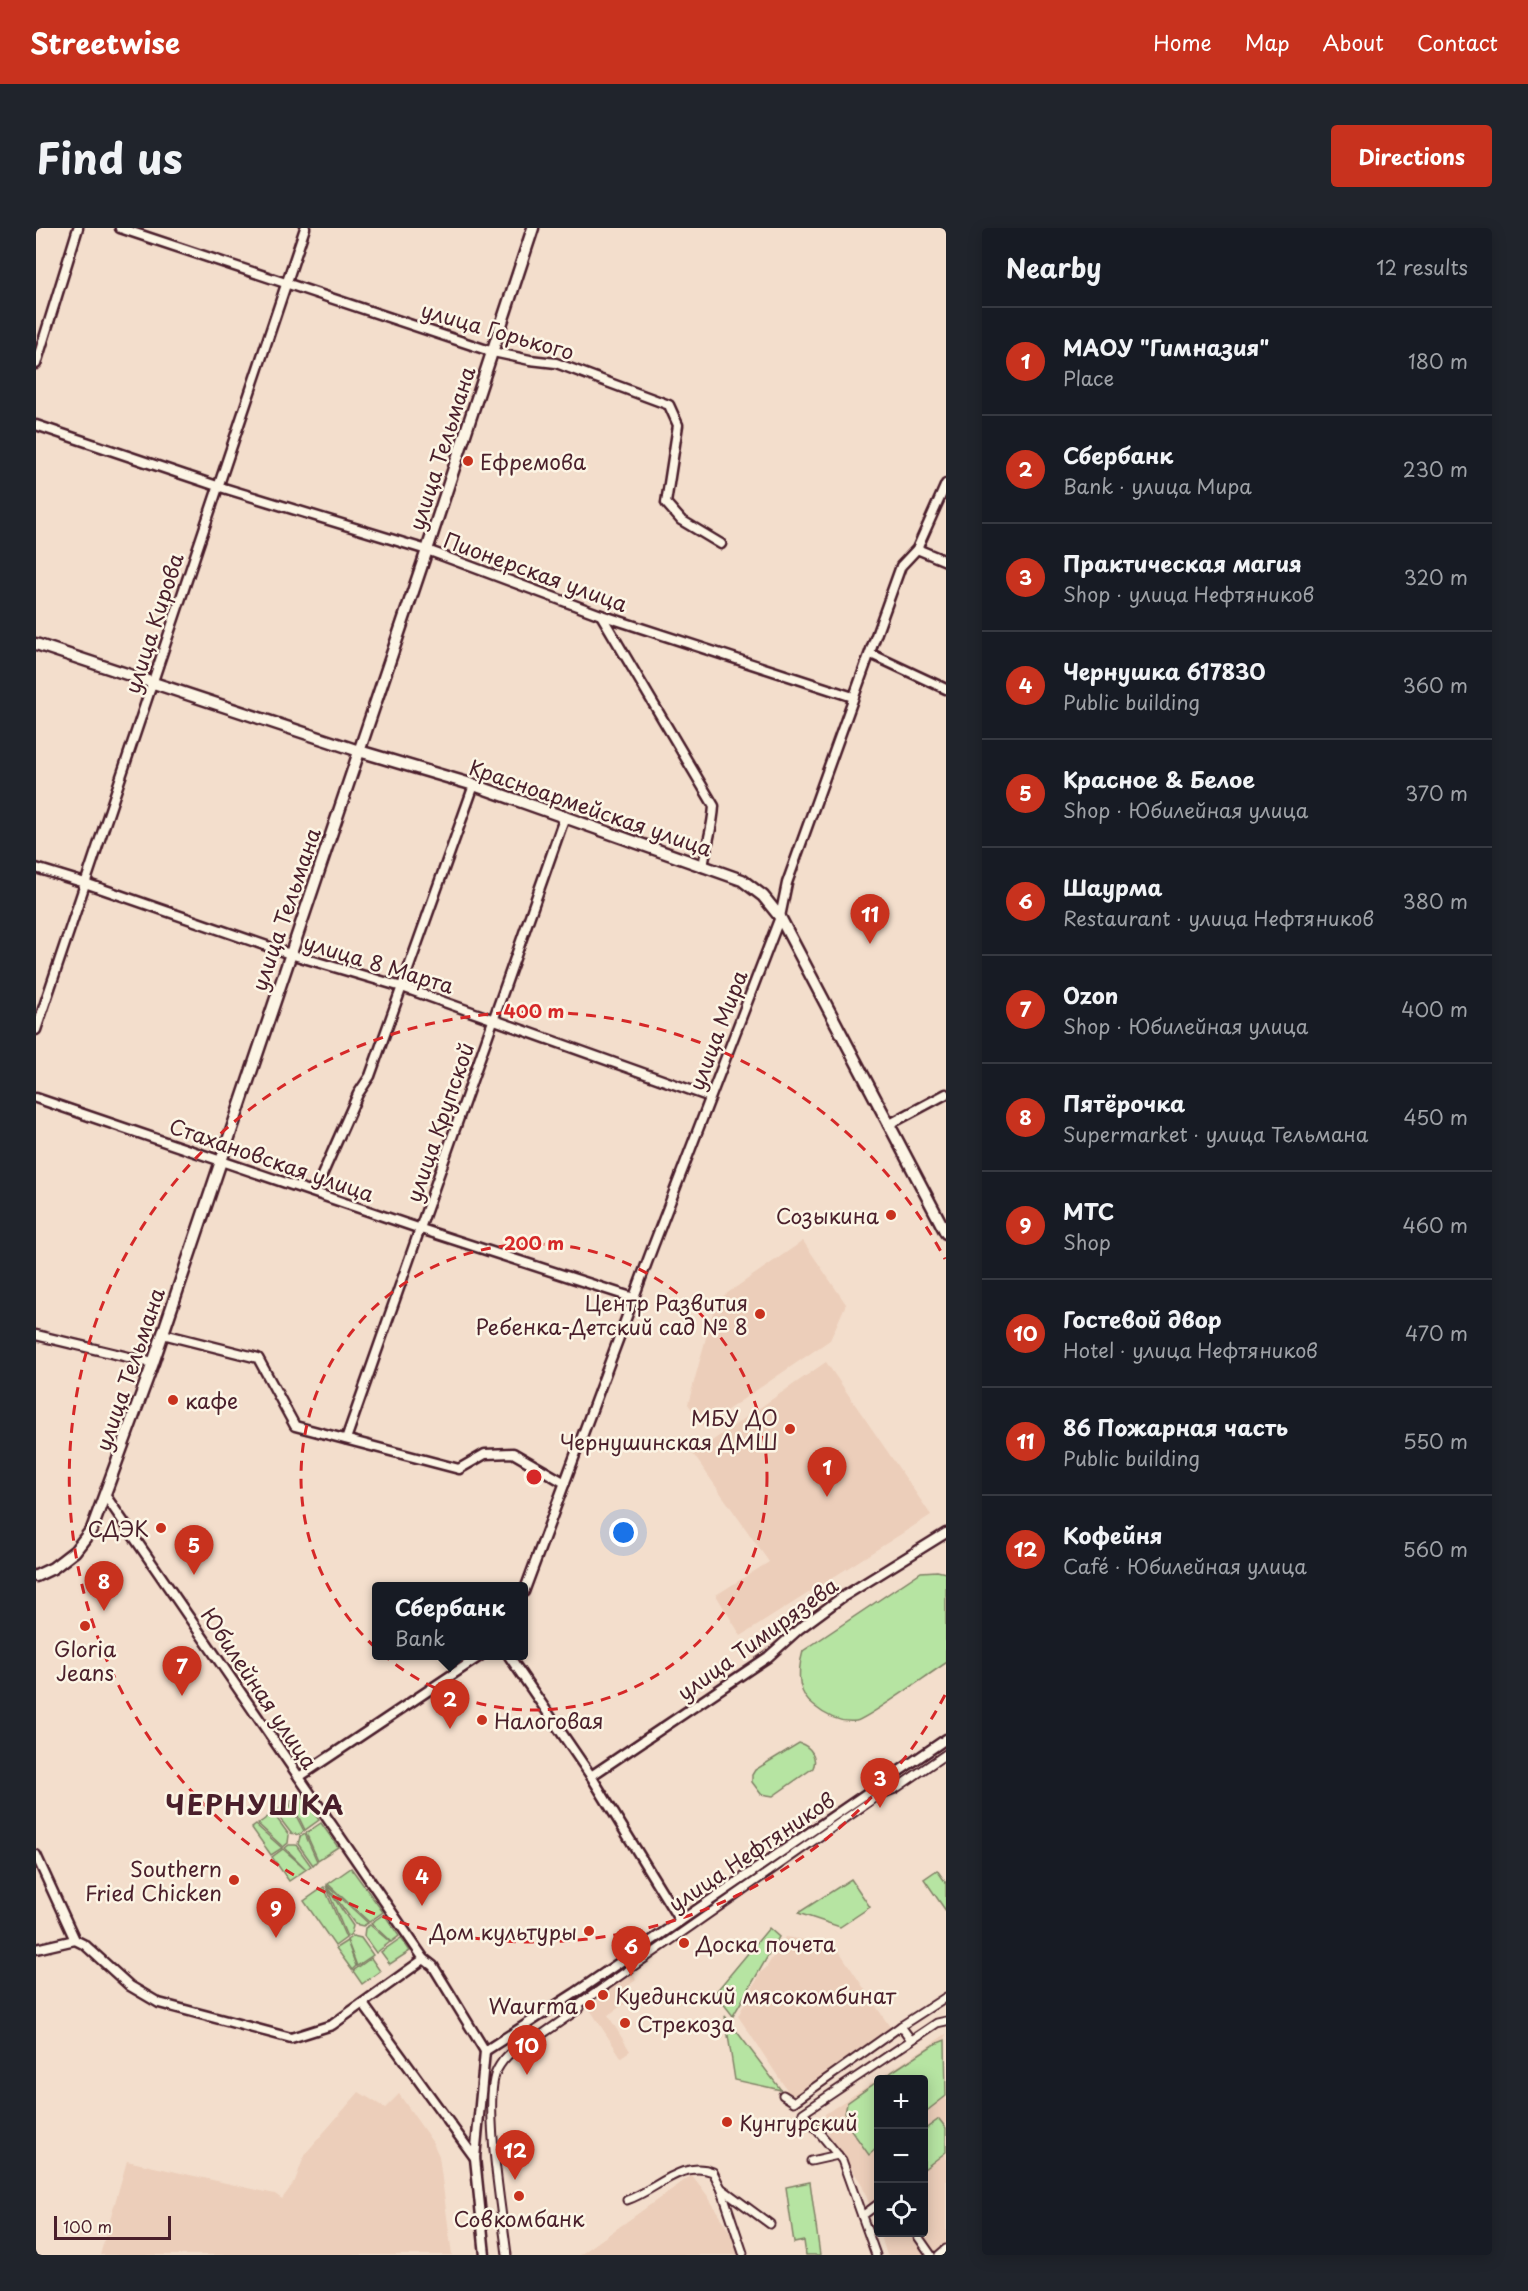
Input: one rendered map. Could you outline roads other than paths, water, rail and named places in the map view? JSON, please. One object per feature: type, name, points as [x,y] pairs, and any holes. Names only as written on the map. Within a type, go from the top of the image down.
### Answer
[{"type":"street","points":[[36,364],[78,228]]},
{"type":"street","name":"улица Горького","points":[[120,228],[493,352],[556,363],[669,405],[678,425],[666,503],[681,520],[721,544]]},
{"type":"street","name":"улица Кирова","points":[[36,1030],[304,228]]},
{"type":"street","name":"улица Тельмана","points":[[36,1576],[53,1568],[75,1551],[92,1529],[105,1495],[163,1334],[427,550],[532,228]]},
{"type":"street","name":"Пионерская улица","points":[[36,425],[217,486],[427,550],[601,615],[853,697]]},
{"type":"street","name":"улица Мира","points":[[528,1582],[710,1096],[780,917],[787,883],[901,566],[917,549],[946,484]]},
{"type":"street","points":[[917,549],[946,561]]},
{"type":"street","points":[[601,615],[714,806],[713,824],[703,867]]},
{"type":"street","name":"Красноармейская улица","points":[[36,644],[359,751],[474,785],[742,880],[763,896],[780,917],[888,1125],[945,1228]]},
{"type":"street","points":[[871,654],[946,689]]},
{"type":"street","points":[[315,1191],[358,1094],[370,1076],[474,785]]},
{"type":"street","name":"улица Крупской","points":[[346,1439],[565,816]]},
{"type":"street","name":"улица 8 Марта","points":[[36,868],[290,954],[402,987],[710,1096]]},
{"type":"street","points":[[888,1125],[946,1094]]},
{"type":"street","name":"Стахановская улица","points":[[36,1098],[315,1191],[421,1229],[634,1298]]},
{"type":"street","points":[[163,1334],[258,1358],[295,1426],[459,1469],[485,1454],[513,1453],[565,1483]]},
{"type":"street","points":[[36,1335],[153,1363]]},
{"type":"street","name":"Юбилейная улица","points":[[105,1495],[424,1959],[433,1966],[485,2051]]},
{"type":"street","name":"улица Тимирязева","points":[[591,1776],[768,1656],[841,1598],[946,1533]]},
{"type":"street","points":[[299,1777],[474,1660]]},
{"type":"street","points":[[512,1660],[591,1776],[680,1921]]},
{"type":"street","name":"улица Нефтяников","points":[[485,2051],[537,2018],[946,1739]]},
{"type":"street","points":[[507,2255],[490,2109],[496,2072],[506,2057],[530,2038],[534,2040],[580,2008],[578,2005],[879,1795],[895,1789],[946,1754]]},
{"type":"street","points":[[36,1855],[75,1940]]},
{"type":"street","points":[[36,1949],[75,1940],[86,1945],[130,1986],[159,2003],[291,2038],[332,2025],[424,1959]]},
{"type":"street","points":[[783,2096],[794,2102],[946,1997]]},
{"type":"street","points":[[363,2004],[475,2158]]},
{"type":"street","points":[[876,2255],[842,2160],[803,2113],[937,2023],[946,2021]]},
{"type":"street","points":[[902,2026],[911,2040]]},
{"type":"street","points":[[485,2051],[475,2158],[485,2255]]},
{"type":"street","points":[[811,2161],[838,2155]]},
{"type":"street","points":[[627,2199],[636,2197],[666,2179],[694,2169],[713,2172],[721,2188],[743,2253]]},
{"type":"street","points":[[721,2188],[770,2224]]},
{"type":"street","points":[[862,2216],[874,2208]]},
{"type":"street","points":[[918,2237],[931,2255]]},
{"type":"street","points":[[939,2255],[946,2249]]},
{"type":"place","name":"Ефремова","points":[[468,461]]},
{"type":"place","name":"86 Пожарная часть","points":[[870,944]]},
{"type":"place","name":"Созыкина","points":[[891,1215]]},
{"type":"place","name":"Центр Развития Ребенка-Детский сад № 8","points":[[760,1314]]},
{"type":"place","name":"кафе","points":[[173,1400]]},
{"type":"place","name":"МБУ ДО Чернушинская ДМШ","points":[[790,1429]]},
{"type":"place","name":"МАОУ \"Гимназия\"","points":[[827,1497]]},
{"type":"place","name":"СДЭК","points":[[161,1528]]},
{"type":"place","name":"Красное & Белое","points":[[194,1575]]},
{"type":"place","name":"Пятёрочка","points":[[104,1611]]},
{"type":"place","name":"Gloria Jeans","points":[[85,1626]]},
{"type":"place","name":"Ozon","points":[[182,1696]]},
{"type":"place","name":"Налоговая","points":[[482,1720]]},
{"type":"place","name":"Сбербанк","points":[[450,1729]]},
{"type":"place","name":"Практическая магия","points":[[880,1808]]},
{"type":"place","name":"Southern Fried Chicken","points":[[234,1880]]},
{"type":"place","name":"Чернушка 617830","points":[[422,1906]]},
{"type":"place","name":"Дом культуры","points":[[589,1931]]},
{"type":"place","name":"МТС","points":[[276,1938]]},
{"type":"place","name":"Доска почета","points":[[684,1943]]},
{"type":"place","name":"Шаурма","points":[[631,1976]]},
{"type":"place","name":"Куединский мясокомбинат","points":[[603,1995]]},
{"type":"place","name":"Waurma","points":[[590,2005]]},
{"type":"place","name":"Стрекоза","points":[[625,2023]]},
{"type":"place","name":"Гостевой двор","points":[[527,2075]]},
{"type":"place","name":"Кунгурский","points":[[727,2122]]},
{"type":"place","name":"Кофейня","points":[[515,2180]]},
{"type":"place","name":"Совкомбанк","points":[[519,2196]]},
{"type":"district","name":"ЧЕРНУШКА","points":[[255,1803]]}]
